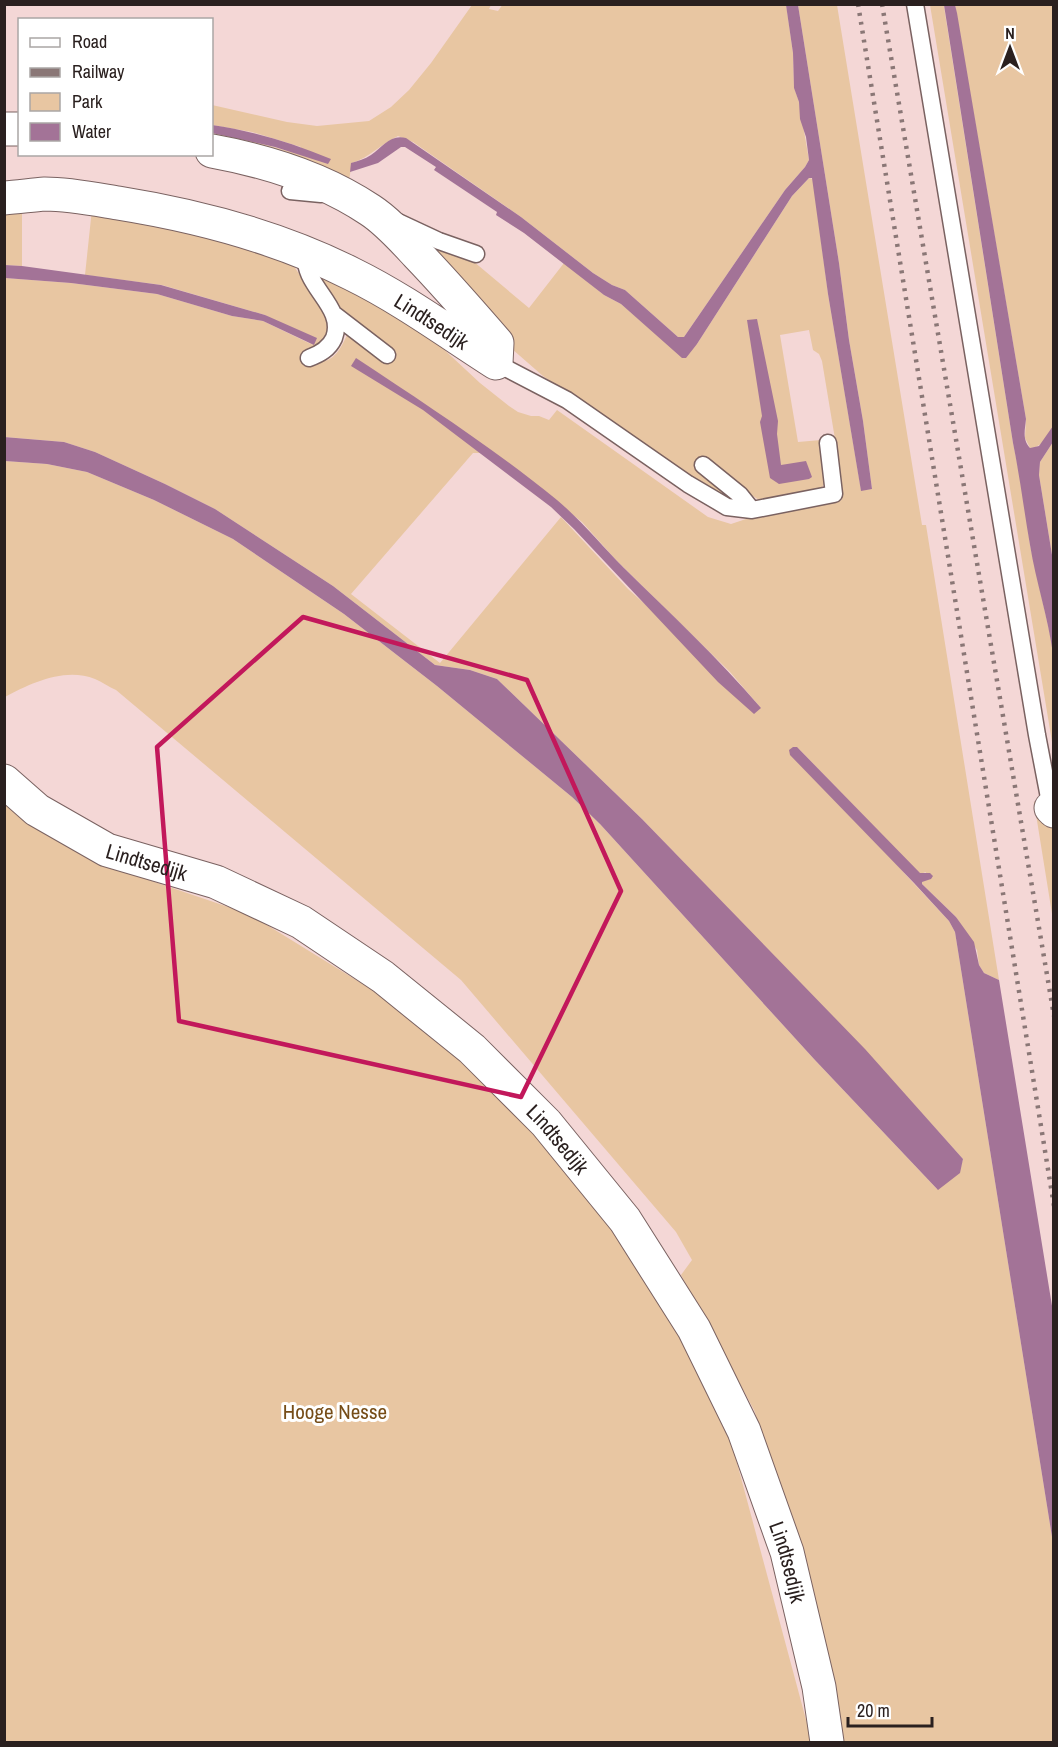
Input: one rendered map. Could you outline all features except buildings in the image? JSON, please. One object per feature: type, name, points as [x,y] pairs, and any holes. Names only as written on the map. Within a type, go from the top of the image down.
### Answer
[{"type":"street","name":"Lindtsedijk","points":[[4,198],[46,194],[141,207],[224,225],[306,254],[353,274],[496,363],[497,344],[444,282],[403,239],[371,210],[293,171],[213,151]]},
{"type":"street","name":"Lindtsedijk","points":[[4,781],[37,810],[107,850],[216,882],[301,922],[383,977],[472,1049],[546,1123],[625,1220],[694,1329],[744,1431],[787,1552],[819,1687],[827,1743]]},
{"type":"lane","points":[[915,4],[1033,711],[1052,810]]},
{"type":"lane","points":[[290,191],[343,195]]},
{"type":"lane","points":[[371,210],[418,230],[454,250],[476,254]]},
{"type":"lane","points":[[306,254],[305,260],[312,280],[335,315],[387,355]]},
{"type":"lane","points":[[309,357],[321,353],[332,342],[338,328],[335,315]]},
{"type":"lane","points":[[496,363],[567,400],[726,507],[752,510],[834,494],[828,443]]},
{"type":"lane","points":[[703,465],[740,495],[752,510]]},
{"type":"highlighted area","points":[[303,617],[527,680],[621,891],[521,1097],[179,1021],[157,747]]},
{"type":"green space","points":[[503,4],[786,4],[793,53],[794,87],[799,102],[809,160],[785,190],[684,337],[678,337],[625,290],[593,273],[521,217],[413,142],[398,136],[352,163],[348,186],[213,147],[213,133],[249,140],[299,154],[301,147],[252,132],[213,125],[213,105],[287,122],[317,126],[369,121],[391,107],[409,90],[472,5],[491,5],[489,9],[498,11]]},
{"type":"green space","points":[[798,5],[837,5],[922,525],[926,525],[999,980],[984,973],[979,965],[977,950],[956,917],[921,883],[926,872],[920,874],[797,747],[905,874],[949,921],[955,932],[1053,1543],[1053,1742],[844,1742],[798,1533],[754,1410],[681,1275],[692,1260],[676,1232],[461,980],[116,690],[95,679],[72,675],[48,678],[5,697],[5,461],[47,464],[87,472],[154,500],[233,539],[344,614],[437,686],[572,797],[600,824],[814,1059],[937,1189],[959,1173],[963,1159],[864,1049],[642,819],[497,679],[470,670],[435,665],[333,586],[215,509],[165,484],[95,452],[64,442],[5,437],[5,278],[71,283],[157,294],[232,316],[263,321],[313,345],[265,315],[162,285],[85,275],[92,209],[288,257],[326,315],[329,334],[319,362],[333,356],[340,349],[347,335],[384,361],[341,309],[318,276],[331,275],[437,343],[480,383],[518,412],[549,420],[557,410],[708,517],[731,524],[752,517],[842,500],[822,361],[819,354],[813,350],[809,330],[780,335],[798,442],[821,440],[825,483],[820,490],[762,502],[753,496],[737,503],[691,480],[543,376],[504,342],[407,236],[467,256],[529,308],[564,263],[604,295],[621,304],[679,354],[697,344],[792,196],[809,178],[813,179],[828,294],[861,490],[872,489]],"holes":[[[473,453],[494,453],[582,522],[616,560],[730,672],[761,708],[628,589],[561,517],[440,663],[351,594]]]},
{"type":"green space","points":[[930,5],[944,5],[1030,545],[1054,654],[1053,748]]},
{"type":"green space","points":[[955,5],[1053,5],[1054,426],[1038,446],[1030,448],[1025,438],[1026,419]]},
{"type":"green space","points":[[22,209],[22,266],[5,265],[5,210]]},
{"type":"green space","points":[[1053,442],[1053,561],[1039,475],[1040,462]]},
{"type":"green space","name":"Hooge Nesse","points":[[4,797],[131,874],[249,914],[374,991],[479,1070],[629,1244],[726,1422],[812,1742],[5,1742]]},
{"type":"green space","points":[[1039,801],[1053,825],[1053,920],[1034,802]]},
{"type":"water","points":[[786,5],[798,5],[839,263],[872,489],[861,491],[828,294],[812,178],[809,178],[792,196],[697,344],[686,358],[682,358],[621,304],[604,295],[524,233],[496,215],[497,212],[434,170],[436,167],[405,147],[401,147],[378,163],[350,172],[351,163],[369,156],[395,138],[406,138],[521,217],[593,273],[625,290],[678,337],[684,337],[785,190],[809,160],[806,137],[800,119],[799,102],[794,88],[793,53]]},
{"type":"water","points":[[944,5],[955,5],[957,13],[1026,419],[1027,445],[1030,448],[1039,446],[1053,426],[1053,442],[1040,462],[1039,475],[1053,561],[1053,654],[1033,559],[1013,443]]},
{"type":"water","points":[[213,125],[272,138],[331,159],[328,164],[275,147],[213,133]]},
{"type":"water","points":[[5,265],[161,285],[265,315],[317,338],[314,345],[263,321],[232,316],[157,294],[71,283],[5,278]]},
{"type":"water","points":[[757,319],[778,421],[777,434],[781,465],[806,461],[812,477],[809,479],[779,484],[770,478],[760,422],[762,416],[747,320]]},
{"type":"water","points":[[356,358],[483,444],[557,500],[711,654],[761,708],[754,714],[718,682],[551,507],[423,410],[351,366]]},
{"type":"water","points":[[4,437],[64,442],[95,452],[165,484],[215,509],[333,586],[435,665],[470,670],[497,679],[642,819],[865,1049],[963,1159],[960,1173],[938,1190],[814,1059],[600,824],[572,797],[437,686],[344,614],[233,539],[154,500],[87,472],[47,464],[5,461]]},
{"type":"water","points":[[797,747],[920,873],[930,873],[933,876],[922,884],[956,917],[974,942],[979,965],[984,973],[999,980],[1053,1312],[1053,1543],[955,932],[949,921],[914,883],[790,755],[789,750]]},
{"type":"railway","points":[[858,4],[1054,1206]]},
{"type":"railway","points":[[882,4],[1054,1016]]}]
